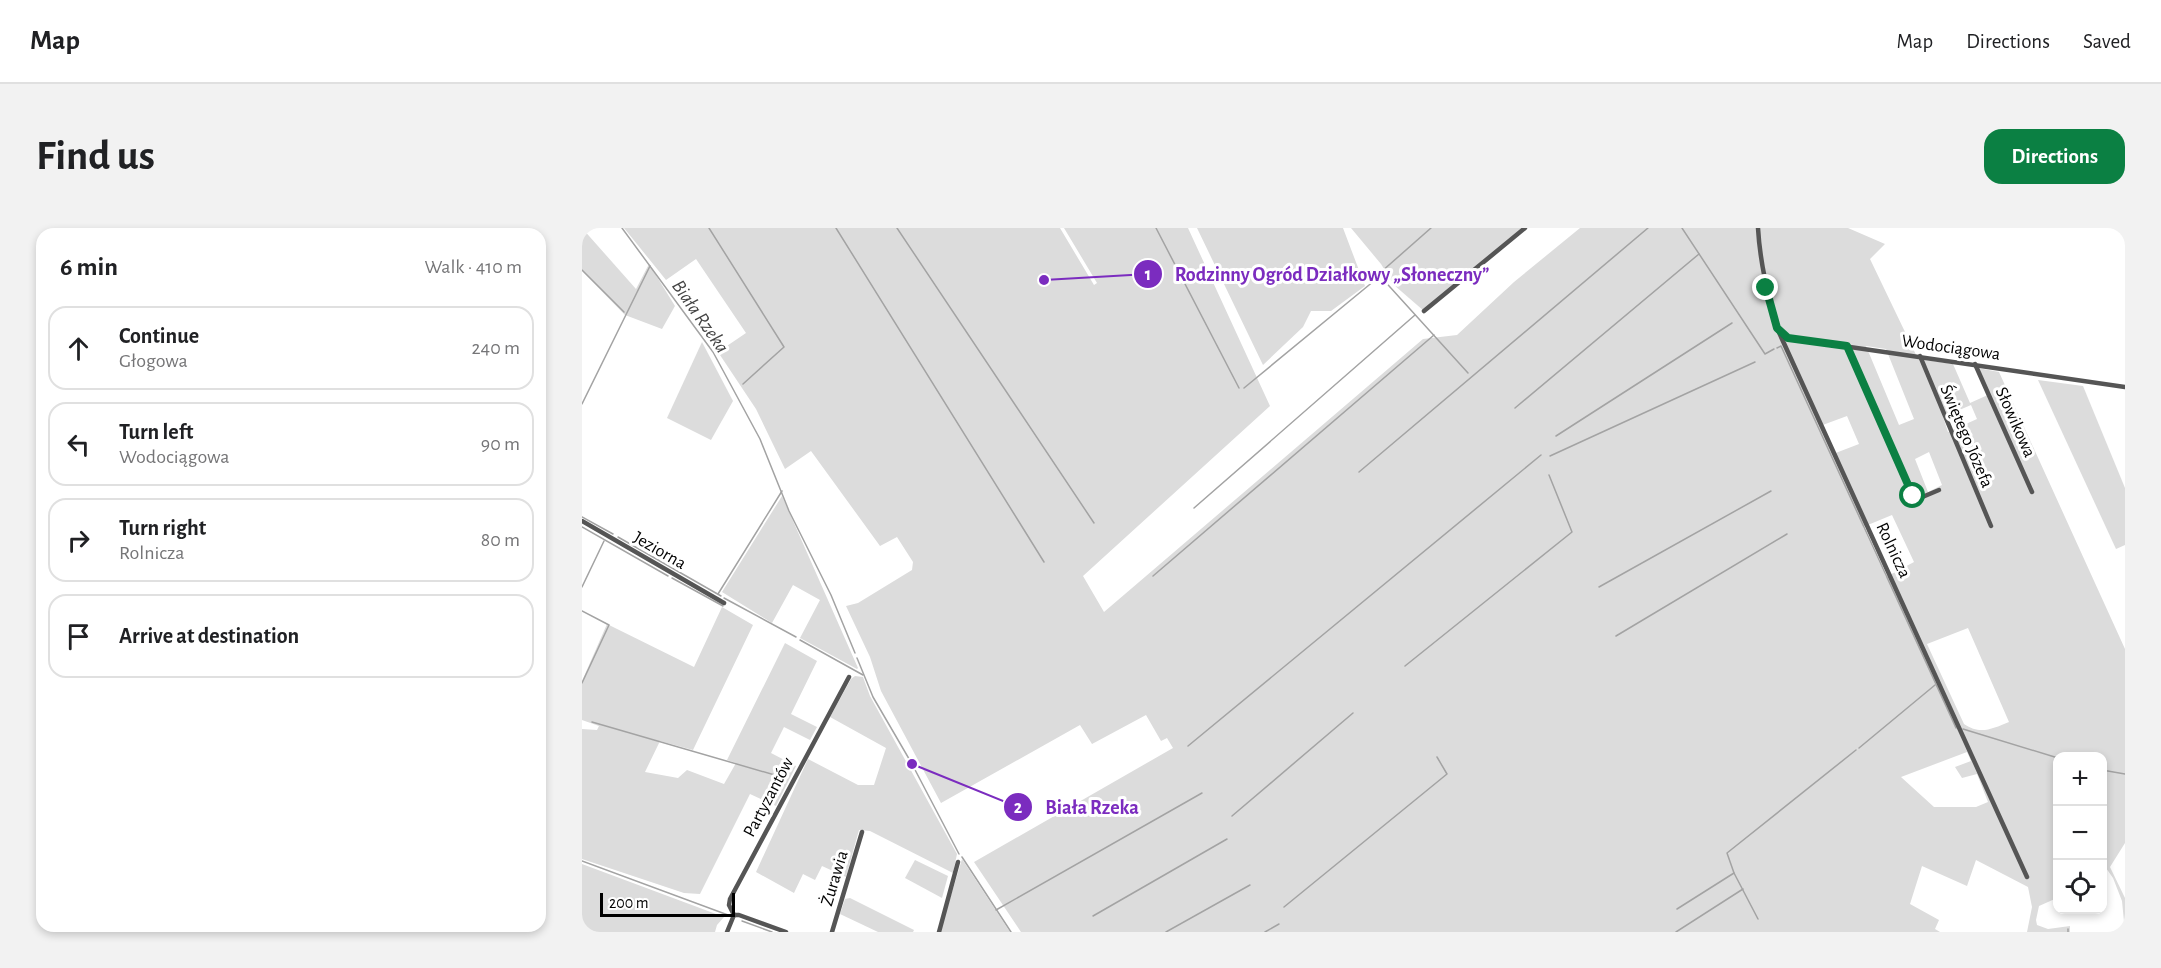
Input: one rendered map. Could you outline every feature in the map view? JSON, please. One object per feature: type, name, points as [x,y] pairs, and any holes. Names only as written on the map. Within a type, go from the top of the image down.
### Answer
[{"type":"street","points":[[1424,310],[1525,228]]},
{"type":"street","name":"Rolnicza","points":[[1758,228],[1766,288],[1777,328],[2027,877]]},
{"type":"street","name":"Wodociągowa","points":[[1777,328],[1788,338],[2125,387]]},
{"type":"street","points":[[1847,346],[1913,496],[1920,498],[1939,490]]},
{"type":"street","name":"Świętego Józefa","points":[[1920,356],[1991,526]]},
{"type":"street","name":"Słowikowa","points":[[1975,364],[2032,492]]},
{"type":"street","name":"Jeziorna","points":[[582,521],[724,603]]},
{"type":"street","name":"Partyzantów","points":[[728,932],[734,915],[729,906],[730,899],[849,677]]},
{"type":"street","name":"Żurawia","points":[[832,932],[862,832]]},
{"type":"street","points":[[939,932],[958,862]]},
{"type":"street","points":[[734,915],[786,932]]},
{"type":"shaded area","points":[[582,228],[636,289],[649,264],[675,306],[662,329],[625,315],[582,271]]},
{"type":"shaded area","points":[[624,228],[1060,228],[1094,285],[1097,283],[1064,228],[1188,228],[1270,406],[1083,576],[1104,612],[1423,339],[1457,335],[1514,282],[1580,228],[1848,228],[1885,244],[1870,259],[1918,359],[1953,364],[1970,403],[1990,394],[1978,368],[1999,372],[2125,649],[2125,843],[2110,867],[2125,898],[2125,932],[2122,901],[2107,869],[2107,752],[2053,752],[2053,900],[2039,906],[2036,920],[2037,925],[2048,929],[2070,926],[2070,932],[2027,932],[2032,907],[2028,887],[1976,860],[1967,886],[1922,866],[1910,904],[1939,920],[1935,929],[1940,932],[1021,932],[974,862],[1173,748],[1167,738],[1161,741],[1146,715],[1092,744],[1080,725],[941,803],[881,691],[870,657],[846,606],[858,603],[912,570],[913,562],[897,537],[880,546],[811,451],[785,469],[756,409],[718,352],[746,333],[696,259],[666,280]],"holes":[[[1866,346],[1886,349],[1914,419],[1899,425]],[[1971,405],[1977,419],[1948,432],[1943,417]],[[1847,416],[1859,444],[1833,454],[1820,426]],[[1929,452],[1942,485],[1928,492],[1915,459]],[[1892,515],[1914,562],[1886,577],[1863,527]],[[1968,628],[2009,722],[1992,729],[1981,730],[1964,724],[1927,644]],[[1967,752],[1971,761],[1955,767],[1962,778],[1977,774],[1988,802],[1976,807],[1934,807],[1901,777]]]},
{"type":"shaded area","points":[[1197,228],[1343,228],[1365,286],[1331,311],[1311,311],[1303,327],[1263,365]]},
{"type":"shaded area","points":[[1351,228],[1524,228],[1424,311],[1394,285],[1381,264]]},
{"type":"shaded area","points":[[702,342],[733,401],[711,440],[667,418]]},
{"type":"shaded area","points":[[2038,380],[2083,386],[2125,488],[2125,545],[2116,549]]},
{"type":"shaded area","points":[[782,496],[857,669],[800,638],[820,600],[793,585],[772,623],[722,592]]},
{"type":"shaded area","points":[[722,607],[753,625],[693,750],[660,741],[645,772],[678,778],[687,770],[724,784],[736,763],[727,760],[785,643],[817,661],[791,714],[817,727],[810,740],[784,727],[771,753],[796,766],[776,806],[750,794],[700,894],[684,893],[582,859],[582,729],[597,730],[599,726],[582,720],[582,681],[607,624],[694,667]]},
{"type":"shaded area","points":[[855,676],[863,677],[870,696],[957,854],[953,873],[870,831],[859,830],[846,877],[822,866],[815,880],[803,874],[794,893],[756,872],[808,759],[858,785],[874,785],[886,748],[830,717],[851,679]]},
{"type":"shaded area","points":[[962,859],[1010,932],[940,932]]},
{"type":"shaded area","points":[[915,860],[948,876],[942,898],[905,878]]},
{"type":"shaded area","points":[[582,864],[724,917],[717,925],[715,932],[582,932]]},
{"type":"shaded area","points":[[850,898],[914,930],[913,932],[878,932],[840,914],[845,899]]},
{"type":"waterway","name":"Biała Rzeka","points":[[622,228],[713,352],[760,439],[789,511],[831,595],[855,653]]},
{"type":"waterway","points":[[709,228],[784,347],[743,384]]},
{"type":"waterway","points":[[836,228],[1044,562]]},
{"type":"waterway","points":[[897,228],[1094,523]]},
{"type":"waterway","points":[[1156,228],[1239,388]]},
{"type":"waterway","points":[[1381,272],[1431,228]]},
{"type":"waterway","points":[[1359,472],[1648,228]]},
{"type":"waterway","points":[[1682,228],[1765,354],[1774,349]]},
{"type":"waterway","points":[[1515,408],[1699,254]]},
{"type":"waterway","points":[[582,404],[650,266]]},
{"type":"waterway","points":[[582,270],[624,312]]},
{"type":"waterway","points":[[1244,388],[1380,276],[1468,373]]},
{"type":"waterway","points":[[1194,508],[1415,315]]},
{"type":"waterway","points":[[1556,436],[1732,323]]},
{"type":"waterway","points":[[1153,576],[1434,335]]},
{"type":"waterway","points":[[1777,348],[1781,346],[1956,728]]},
{"type":"waterway","points":[[1550,456],[1755,362]]},
{"type":"waterway","points":[[1188,746],[1541,455]]},
{"type":"waterway","points":[[1405,666],[1572,532],[1549,475]]},
{"type":"waterway","points":[[718,594],[782,491]]},
{"type":"waterway","points":[[1599,587],[1771,491]]},
{"type":"waterway","points":[[582,517],[613,534]]},
{"type":"waterway","points":[[582,527],[668,576]]},
{"type":"waterway","points":[[1616,636],[1787,534]]},
{"type":"waterway","points":[[618,537],[721,596]]},
{"type":"waterway","points":[[582,587],[604,541]]},
{"type":"waterway","points":[[672,578],[723,606]]},
{"type":"waterway","points":[[724,598],[796,637]]},
{"type":"waterway","points":[[582,611],[609,625],[582,683]]},
{"type":"waterway","points":[[800,640],[863,675]]},
{"type":"waterway","name":"Biała Rzeka","points":[[857,658],[873,697],[912,764],[959,854]]},
{"type":"waterway","points":[[1859,748],[1935,685]]},
{"type":"waterway","points":[[1232,816],[1353,713]]},
{"type":"waterway","points":[[592,722],[785,778]]},
{"type":"waterway","points":[[1963,729],[2053,756]]},
{"type":"waterway","points":[[1734,873],[1727,853],[1856,750]]},
{"type":"waterway","points":[[1284,907],[1447,774],[1437,757]]},
{"type":"waterway","points":[[2107,771],[2125,774]]},
{"type":"waterway","points":[[996,910],[1202,793]]},
{"type":"waterway","points":[[1093,916],[1227,839]]},
{"type":"waterway","name":"Biała Rzeka","points":[[962,857],[1011,932]]},
{"type":"waterway","points":[[582,861],[728,915]]},
{"type":"waterway","points":[[1677,909],[1734,873],[1758,919]]},
{"type":"waterway","points":[[1166,932],[1250,885]]},
{"type":"waterway","points":[[1676,932],[1743,889]]},
{"type":"waterway","points":[[742,921],[772,932]]},
{"type":"waterway","points":[[1265,932],[1279,924]]},
{"type":"place","name":"Rodzinny Ogród Działkowy „Słoneczny”","points":[[1044,280]]},
{"type":"place","name":"Biała Rzeka","points":[[912,764]]},
{"type":"route","points":[[1766,288],[1777,328],[1788,338],[1847,346],[1913,496]]}]
